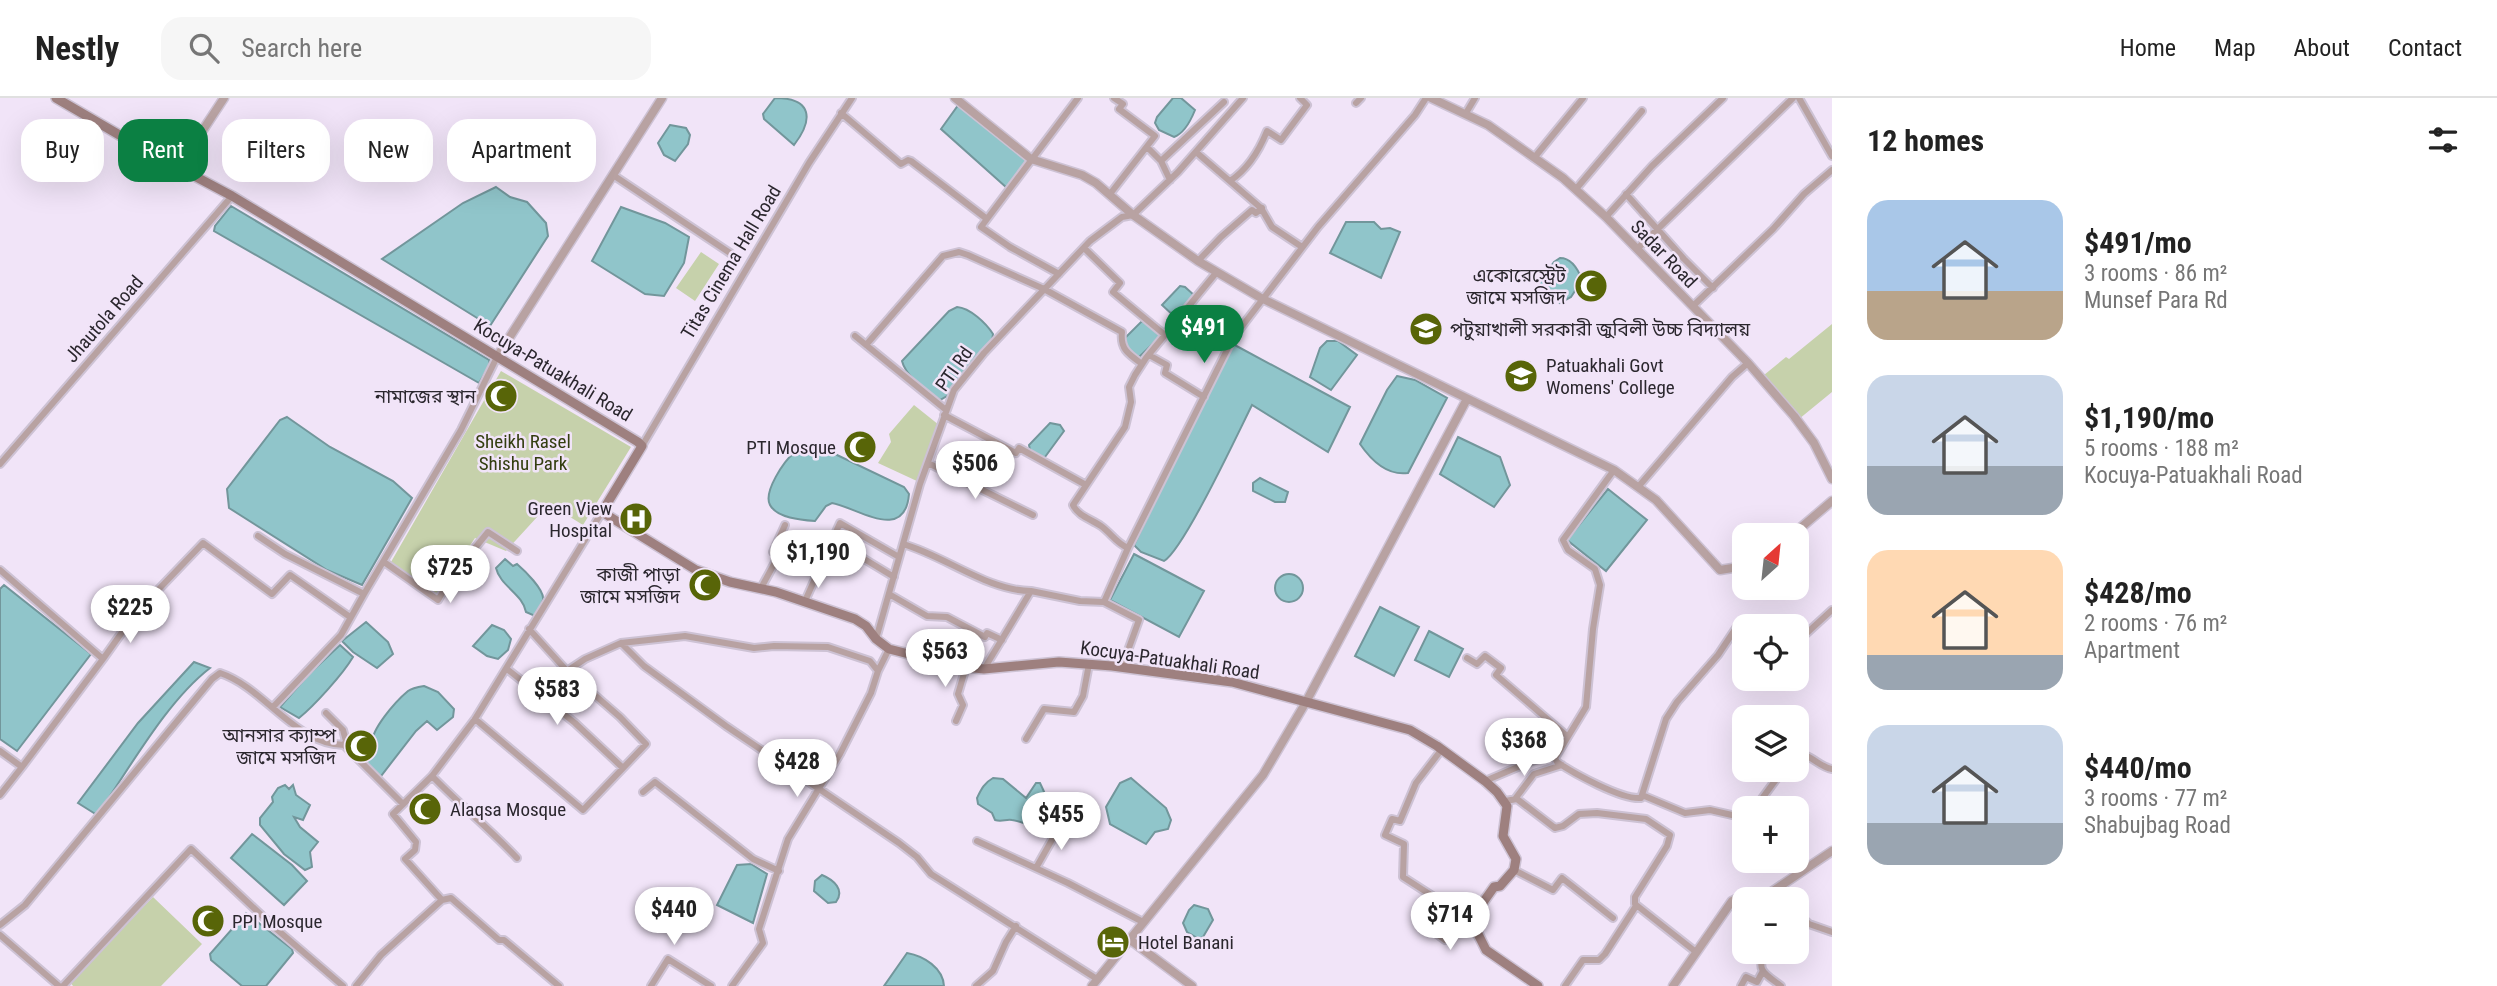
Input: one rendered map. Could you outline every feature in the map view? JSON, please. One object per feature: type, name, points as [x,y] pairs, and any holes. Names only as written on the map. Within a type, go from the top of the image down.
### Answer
[{"type":"main road","name":"Kocuya-Patuakhali Road","points":[[56,98],[118,133]]},
{"type":"main road","name":"Kocuya-Patuakhali Road","points":[[206,182],[632,438],[642,446],[602,512],[695,570],[805,601],[855,619],[889,649],[966,667],[984,669],[1059,662],[1122,667],[1232,682],[1410,730],[1510,800]]},
{"type":"main road","points":[[1510,800],[1503,836],[1516,859],[1514,870],[1500,886],[1494,887],[1472,918],[1470,926],[1486,950],[1538,986]]},
{"type":"street","points":[[208,122],[224,98]]},
{"type":"street","points":[[273,707],[341,635],[461,430],[497,357],[662,98]]},
{"type":"street","name":"Titas Cinema Hall Road","points":[[642,446],[733,289],[852,98]]},
{"type":"street","points":[[956,98],[1031,159],[1082,175],[1110,194],[1133,215],[1216,273],[1614,470],[1656,500],[1715,567],[1720,570],[1732,568]]},
{"type":"street","points":[[1059,274],[1010,247],[981,227],[1078,98]]},
{"type":"street","points":[[1110,194],[1155,136],[1119,110],[1123,104],[1115,98]]},
{"type":"street","name":"PTI Rd","points":[[876,639],[928,463],[954,390],[984,353],[1084,248],[1113,222],[1133,215],[1170,180],[1243,98]]},
{"type":"street","points":[[1230,181],[1257,153],[1267,131],[1281,140],[1307,105],[1300,98]]},
{"type":"street","points":[[1104,601],[1233,338],[1303,247],[1426,98]]},
{"type":"street","name":"Sadar Road","points":[[1431,98],[1488,125],[1576,189],[1606,216],[1748,363],[1814,443],[1832,479]]},
{"type":"street","points":[[1466,113],[1475,98]]},
{"type":"street","points":[[1534,158],[1583,98]]},
{"type":"street","points":[[1606,216],[1723,98]]},
{"type":"street","points":[[1637,249],[1793,98]]},
{"type":"street","points":[[1799,98],[1832,156]]},
{"type":"street","points":[[1161,161],[1224,102]]},
{"type":"street","points":[[1576,189],[1642,111]]},
{"type":"street","points":[[841,113],[901,164],[911,161],[987,219]]},
{"type":"street","points":[[1147,147],[1161,161],[1170,180]]},
{"type":"street","points":[[1196,152],[1262,208],[1272,227],[1303,247]]},
{"type":"street","points":[[1693,306],[1773,229],[1804,194],[1832,170]]},
{"type":"street","points":[[613,174],[730,253]]},
{"type":"street","points":[[1626,194],[1713,288]]},
{"type":"street","name":"Jhautola Road","points":[[0,464],[232,196]]},
{"type":"street","points":[[1198,261],[1252,210],[1256,213],[1262,208]]},
{"type":"street","points":[[1084,248],[1120,283],[1113,292],[1166,335]]},
{"type":"street","points":[[866,345],[943,256],[951,253],[968,255],[1044,289],[1122,331],[1121,340],[1125,351],[1142,364]]},
{"type":"street","points":[[1128,548],[1116,542],[1101,526],[1075,510],[1073,505],[1125,427],[1131,402],[1129,387],[1142,364],[1216,273]]},
{"type":"street","points":[[855,336],[945,412],[1016,453],[1019,448],[1086,485]]},
{"type":"street","points":[[1149,355],[1167,365],[1165,373],[1204,397]]},
{"type":"street","points":[[1639,486],[1732,377],[1748,363]]},
{"type":"street","points":[[621,643],[643,666],[917,857],[931,874],[1016,926],[1095,983],[1264,775],[1306,702],[1467,399]]},
{"type":"street","points":[[928,463],[1033,515]]},
{"type":"street","points":[[1614,470],[1563,540],[1568,550],[1595,569],[1600,585],[1586,707],[1555,760],[1637,799],[1642,795],[1666,719],[1732,634]]},
{"type":"street","points":[[1806,523],[1832,501]]},
{"type":"street","points":[[442,900],[405,859],[416,846],[393,814],[432,776],[475,719],[602,512]]},
{"type":"street","points":[[805,601],[841,523],[899,557]]},
{"type":"street","points":[[761,588],[779,555],[773,552],[785,525]]},
{"type":"street","points":[[384,562],[438,600],[453,575],[488,532],[517,551]]},
{"type":"street","points":[[258,536],[285,554],[364,594]]},
{"type":"street","points":[[833,540],[894,577]]},
{"type":"street","points":[[0,795],[135,614],[203,543],[272,594],[290,575],[350,617]]},
{"type":"street","points":[[903,544],[1006,588],[1080,601],[1104,601],[1139,620],[1122,667]]},
{"type":"street","points":[[0,570],[103,659]]},
{"type":"street","points":[[984,669],[1031,591]]},
{"type":"street","points":[[889,594],[927,616],[947,617],[985,637],[987,633],[1002,640]]},
{"type":"street","points":[[1809,631],[1832,610]]},
{"type":"street","points":[[475,719],[583,810],[646,744],[620,717],[567,671],[530,629]]},
{"type":"street","points":[[567,671],[585,659],[621,643],[685,636],[754,648],[828,647],[870,661],[878,671]]},
{"type":"street","points":[[732,986],[763,943],[760,929],[788,839],[861,712],[889,649]]},
{"type":"street","points":[[1467,658],[1477,664],[1485,656],[1501,668],[1496,675],[1567,736]]},
{"type":"street","points":[[1026,739],[1044,709],[1074,712],[1083,696],[1089,664]]},
{"type":"street","points":[[956,721],[963,705],[958,694],[966,667]]},
{"type":"street","points":[[506,669],[575,723],[623,768]]},
{"type":"street","points":[[0,925],[25,905],[212,679],[220,673],[229,676],[273,707],[289,723],[329,744],[344,745],[403,804]]},
{"type":"street","points":[[326,713],[343,730],[346,741],[344,745]]},
{"type":"street","points":[[1437,934],[1445,940],[1470,926],[1404,877],[1404,844],[1385,835],[1392,819],[1400,821],[1416,783],[1442,750]]},
{"type":"street","points":[[0,751],[22,767]]},
{"type":"street","points":[[1485,781],[1557,753]]},
{"type":"street","points":[[1809,757],[1832,769]]},
{"type":"street","points":[[1562,765],[1534,774],[1510,800],[1555,828],[1563,826],[1579,814],[1597,813],[1646,819],[1671,837],[1635,897],[1636,906],[1605,954],[1599,960],[1583,960],[1565,986]]},
{"type":"street","points":[[432,776],[460,806],[495,835],[517,858]]},
{"type":"street","points":[[643,792],[655,782],[752,859],[779,871]]},
{"type":"street","points":[[1642,795],[1685,813],[1710,810],[1732,815]]},
{"type":"street","points":[[1036,868],[1062,822]]},
{"type":"street","points":[[977,841],[1143,922]]},
{"type":"street","points":[[0,935],[61,986],[191,849],[274,927],[343,986]]},
{"type":"street","points":[[1781,887],[1832,851]]},
{"type":"street","points":[[1514,870],[1553,890],[1562,878],[1613,918]]},
{"type":"street","points":[[356,986],[381,956],[442,900],[451,898],[499,940],[504,940],[559,986]]},
{"type":"street","points":[[1673,986],[1732,901]]},
{"type":"street","points":[[1636,906],[1696,952]]},
{"type":"street","points":[[1809,924],[1832,932]]},
{"type":"street","points":[[976,986],[993,971],[1016,926]]},
{"type":"street","points":[[1129,939],[1192,986]]},
{"type":"street","points":[[651,986],[668,959],[710,986]]},
{"type":"street","points":[[1761,964],[1763,971],[1781,986]]},
{"type":"street","points":[[1741,986],[1746,977],[1757,982],[1763,971]]},
{"type":"green space","points":[[701,252],[719,264],[695,301],[676,288]]},
{"type":"green space","points":[[1832,324],[1832,392],[1799,419],[1764,375],[1786,357],[1789,359]]},
{"type":"green space","name":"Sheikh Rasel Shishu Park","points":[[501,371],[631,447],[583,525],[549,504],[506,551],[475,538],[437,595],[391,562]]},
{"type":"green space","points":[[914,405],[939,425],[919,482],[878,463],[891,442],[889,434]]},
{"type":"green space","points":[[153,897],[202,944],[161,986],[73,986],[70,982]]},
{"type":"shaded area","points":[[775,98],[796,102],[803,106],[806,112],[805,127],[794,145],[764,119],[763,114]]},
{"type":"shaded area","points":[[1173,98],[1181,98],[1195,110],[1184,129],[1174,137],[1159,130],[1155,123]]},
{"type":"shaded area","points":[[959,104],[1027,160],[1007,188],[941,129]]},
{"type":"shaded area","points":[[670,125],[686,128],[690,135],[688,144],[675,161],[664,155],[658,143]]},
{"type":"shaded area","points":[[496,187],[510,197],[527,202],[546,223],[548,236],[490,326],[382,259],[463,203]]},
{"type":"shaded area","points":[[231,206],[489,360],[490,365],[479,383],[214,231]]},
{"type":"shaded area","points":[[621,207],[665,223],[689,237],[684,263],[664,296],[645,294],[592,261]]},
{"type":"shaded area","points":[[1346,222],[1374,222],[1381,229],[1390,228],[1400,232],[1381,278],[1330,253]]},
{"type":"shaded area","points":[[1560,258],[1574,265],[1582,280],[1571,297],[1560,303],[1540,289],[1538,284]]},
{"type":"shaded area","points":[[1180,286],[1195,296],[1176,318],[1162,305]]},
{"type":"shaded area","points":[[957,307],[967,310],[982,321],[993,334],[992,341],[947,396],[940,400],[912,378],[902,361],[949,311]]},
{"type":"shaded area","points":[[1144,321],[1161,336],[1138,358],[1129,353],[1124,339]]},
{"type":"shaded area","points":[[1327,341],[1338,341],[1357,355],[1331,390],[1310,377],[1320,348]]},
{"type":"shaded area","points":[[1231,343],[1350,407],[1328,452],[1252,405],[1197,514],[1173,552],[1164,561],[1141,552],[1134,545]]},
{"type":"shaded area","points":[[1397,376],[1415,380],[1447,398],[1408,473],[1393,472],[1380,466],[1360,444]]},
{"type":"shaded area","points":[[287,417],[330,447],[393,481],[412,498],[362,585],[327,570],[229,508],[227,489],[280,420]]},
{"type":"shaded area","points":[[1050,423],[1060,425],[1064,431],[1042,458],[1030,450],[1029,445]]},
{"type":"shaded area","points":[[1458,437],[1500,457],[1510,485],[1494,507],[1440,474]]},
{"type":"shaded area","points":[[814,444],[904,487],[909,494],[906,509],[899,517],[890,520],[879,519],[832,503],[826,506],[815,521],[790,518],[778,513],[770,505],[769,499],[776,477],[794,453]]},
{"type":"shaded area","points":[[1260,478],[1288,492],[1285,502],[1275,502],[1253,491],[1253,483]]},
{"type":"shaded area","points":[[1608,489],[1647,520],[1606,571],[1567,540]]},
{"type":"shaded area","points":[[1134,554],[1204,591],[1179,637],[1110,600]]},
{"type":"shaded area","points":[[505,559],[513,566],[517,564],[541,591],[543,600],[535,616],[526,612],[521,600],[498,574],[496,568]]},
{"type":"shaded area","points":[[1289,574],[1299,578],[1303,588],[1299,598],[1289,602],[1279,598],[1275,588],[1279,578]]},
{"type":"shaded area","points":[[4,585],[91,654],[17,751],[0,739],[0,589]]},
{"type":"shaded area","points":[[1380,607],[1419,627],[1394,676],[1355,656]]},
{"type":"shaded area","points":[[366,622],[388,642],[393,654],[377,668],[342,641]]},
{"type":"shaded area","points":[[492,625],[504,630],[511,639],[508,650],[498,659],[487,656],[473,646]]},
{"type":"shaded area","points":[[1429,631],[1463,649],[1449,677],[1415,660]]},
{"type":"shaded area","points":[[340,645],[353,657],[320,698],[299,718],[280,707],[309,674]]},
{"type":"shaded area","points":[[194,662],[210,668],[178,699],[164,717],[97,815],[78,803],[138,723]]},
{"type":"shaded area","points":[[424,686],[438,692],[454,709],[453,717],[437,730],[427,721],[381,776],[377,775],[361,758],[372,746],[375,732],[391,709],[408,691]]},
{"type":"shaded area","points":[[993,778],[1003,779],[1026,798],[1036,783],[1040,783],[1048,806],[1041,828],[1016,821],[995,820],[992,813],[978,804],[977,798],[981,789]]},
{"type":"shaded area","points":[[1131,778],[1166,808],[1171,820],[1168,829],[1155,832],[1146,844],[1110,824],[1106,807],[1120,783]]},
{"type":"shaded area","points":[[285,785],[289,789],[293,785],[296,795],[310,805],[303,820],[294,817],[300,827],[318,842],[310,852],[312,867],[305,870],[284,854],[260,825],[260,818],[273,802],[272,797],[278,788]]},
{"type":"shaded area","points":[[252,834],[292,865],[307,881],[284,905],[231,858]]},
{"type":"shaded area","points":[[751,864],[767,874],[753,923],[717,905],[737,865]]},
{"type":"shaded area","points":[[822,875],[837,886],[839,893],[836,902],[828,903],[814,891],[815,881]]},
{"type":"shaded area","points":[[1194,905],[1208,909],[1213,920],[1199,939],[1187,932],[1183,923]]},
{"type":"shaded area","points":[[246,913],[292,949],[293,953],[266,986],[242,986],[211,960],[210,954]]},
{"type":"shaded area","points":[[907,953],[932,964],[940,974],[944,986],[884,986]]},
{"type":"place","name":"একোরেস্ট্রেট জামে মসজিদ","points":[[1591,286]]},
{"type":"place","name":"পটুয়াখালী সরকারী জুবিলী উচ্চ বিদ্যালয়","points":[[1426,329]]},
{"type":"place","name":"Patuakhali Govt Womens' College","points":[[1521,376]]},
{"type":"place","name":"নামাজের স্থান","points":[[501,396]]},
{"type":"place","name":"PTI Mosque","points":[[860,447]]},
{"type":"place","name":"Green View Hospital","points":[[636,519]]},
{"type":"place","name":"কাজী পাড়া জামে মসজিদ","points":[[705,585]]},
{"type":"place","name":"আনসার ক্যাম্প জামে মসজিদ","points":[[361,746]]},
{"type":"place","name":"Alaqsa Mosque","points":[[425,809]]},
{"type":"place","name":"PPI Mosque","points":[[208,921]]},
{"type":"place","name":"Hotel Banani","points":[[1113,942]]}]
